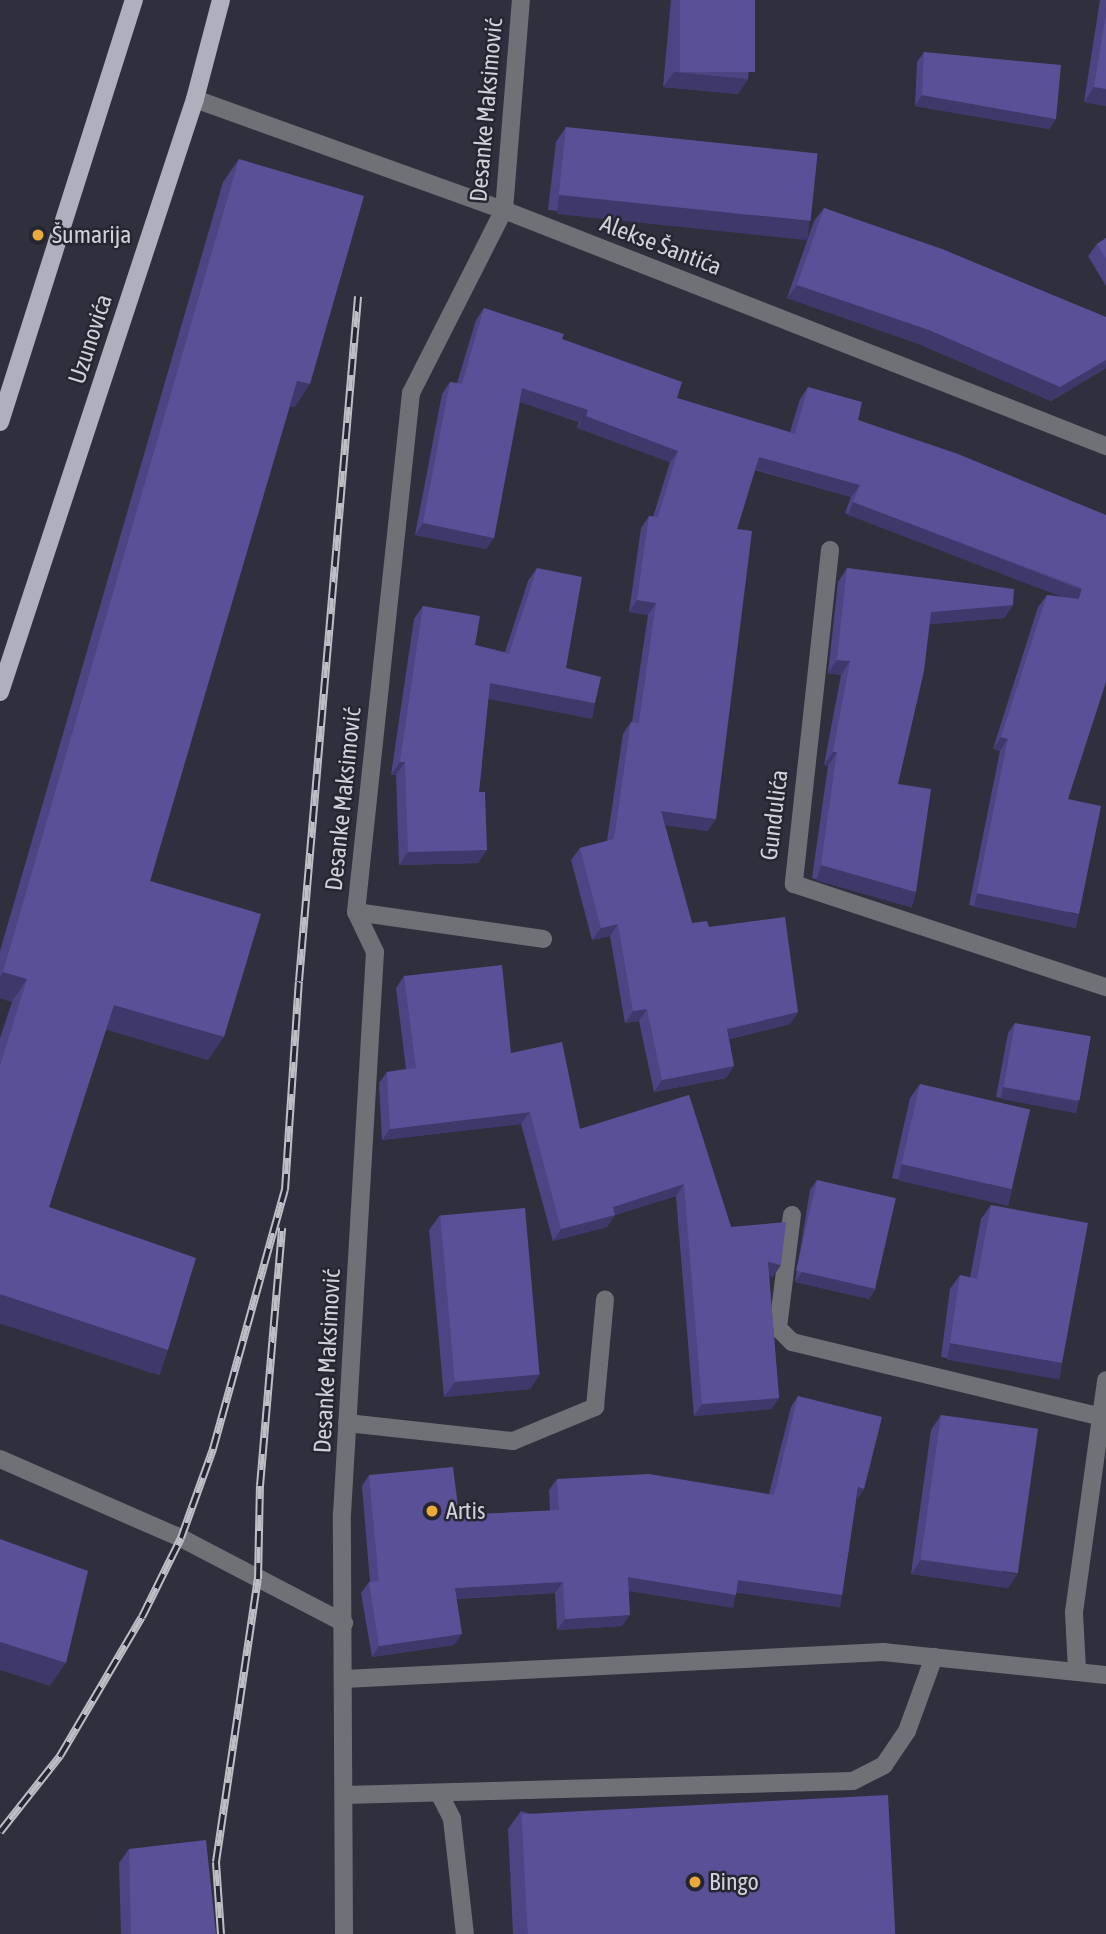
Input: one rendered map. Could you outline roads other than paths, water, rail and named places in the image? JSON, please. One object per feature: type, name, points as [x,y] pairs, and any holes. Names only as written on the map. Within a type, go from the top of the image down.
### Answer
[{"type":"main road","points":[[0,422],[134,0]]},
{"type":"main road","name":"Uzunovića","points":[[0,692],[195,99],[221,0]]},
{"type":"street","name":"Desanke Maksimović","points":[[344,1934],[347,1423],[376,952],[356,912],[411,393],[505,210],[521,0]]},
{"type":"street","name":"Alekse Šantića","points":[[195,99],[505,210],[1106,446]]},
{"type":"street","name":"Gundulića","points":[[830,550],[794,884],[1106,987]]},
{"type":"street","points":[[356,912],[543,939]]},
{"type":"street","points":[[792,1215],[778,1328],[792,1342],[1101,1417]]},
{"type":"street","points":[[347,1423],[513,1441],[595,1407],[605,1299]]},
{"type":"street","points":[[1077,1670],[1074,1612],[1106,1380]]},
{"type":"street","points":[[0,1459],[144,1520],[344,1623]]},
{"type":"street","points":[[344,1679],[883,1652],[1106,1675]]},
{"type":"street","points":[[344,1795],[853,1781],[884,1766],[907,1731],[934,1657]]},
{"type":"street","points":[[439,1793],[452,1819],[465,1934]]},
{"type":"railway","points":[[0,1832],[60,1756],[142,1617],[181,1538],[213,1449],[285,1190],[299,981],[358,297]]},
{"type":"railway","points":[[221,1934],[216,1862],[258,1579],[260,1486],[282,1228]]},
{"type":"place","name":"Šumarija","points":[[38,235]]},
{"type":"place","name":"Artis","points":[[432,1511]]},
{"type":"place","name":"Bingo","points":[[695,1882]]}]
